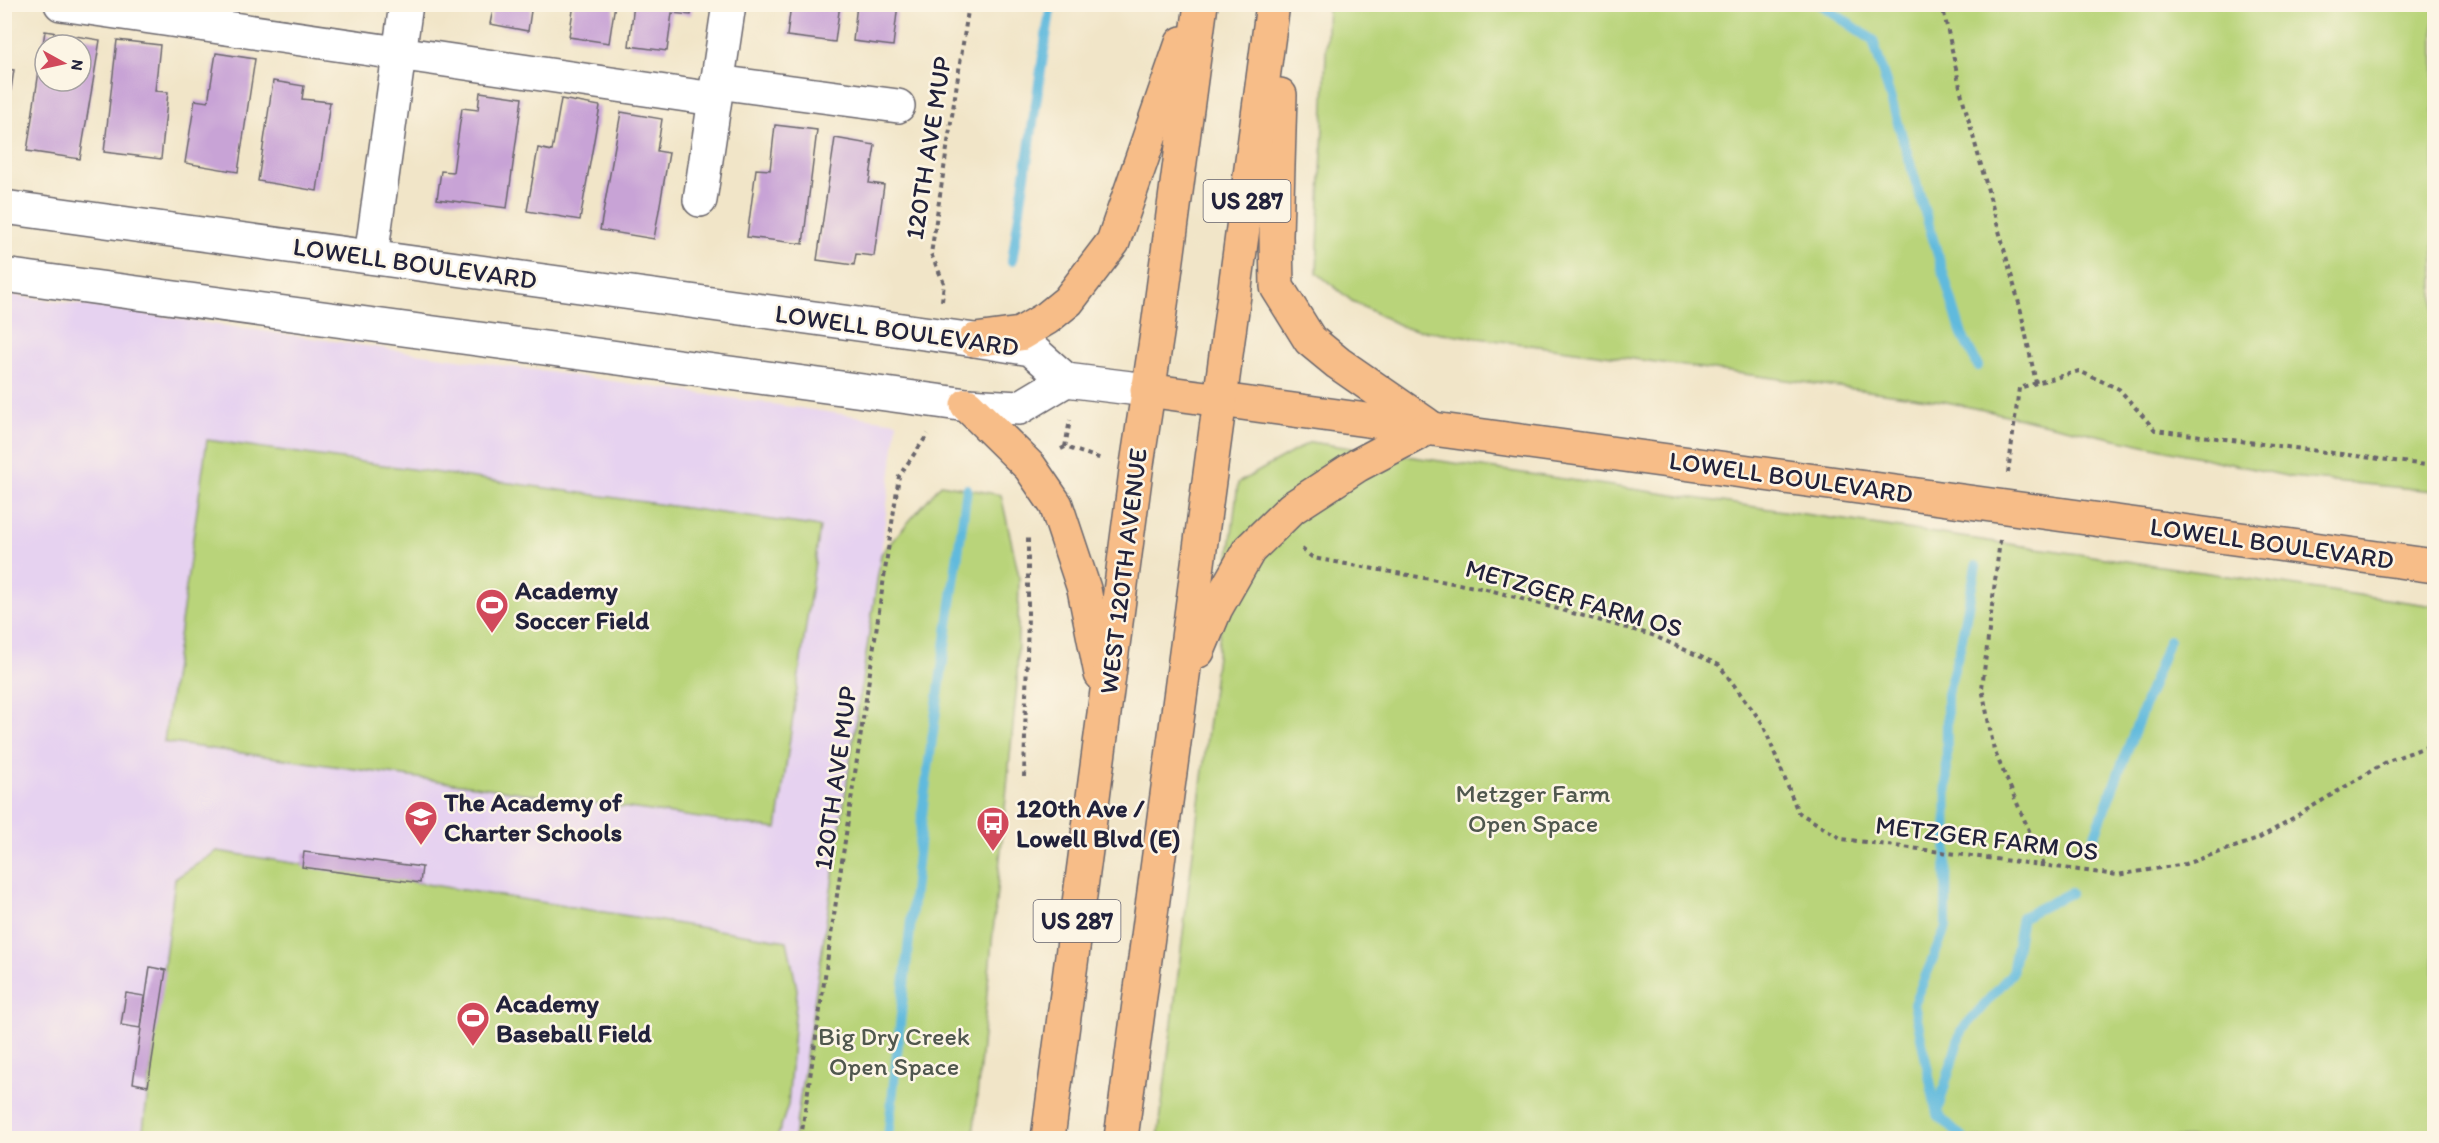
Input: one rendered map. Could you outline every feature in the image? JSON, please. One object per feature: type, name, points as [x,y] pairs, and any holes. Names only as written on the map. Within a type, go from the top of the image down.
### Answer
[{"type":"main road","points":[[975,340],[1020,334],[1047,318],[1068,300],[1113,242],[1196,4]]},
{"type":"main road","name":"WEST 120TH AVENUE","points":[[1048,1138],[1136,471],[1158,327],[1201,4]]},
{"type":"main road","name":"US 287","points":[[1121,1138],[1273,4]]},
{"type":"main road","points":[[1181,691],[1216,608],[1249,550],[1292,508],[1358,465],[1430,427],[1338,363],[1310,340],[1277,287],[1276,236],[1282,4]]},
{"type":"main road","name":"LOWELL BOULEVARD","points":[[1147,390],[1219,398],[2434,566]]},
{"type":"main road","points":[[967,405],[1030,467],[1056,505],[1084,589],[1106,703]]},
{"type":"street","points":[[61,4],[399,54],[716,90],[898,106]]},
{"type":"street","points":[[371,257],[406,4]]},
{"type":"street","points":[[700,200],[729,4]]},
{"type":"street","name":"LOWELL BOULEVARD","points":[[4,207],[1031,349],[1066,380]]},
{"type":"street","points":[[4,275],[967,405],[1019,408],[1066,380],[1147,390]]},
{"type":"path","name":"120TH AVE MUP","points":[[942,310],[944,283],[931,254],[969,4]]},
{"type":"path","points":[[1942,4],[1962,96],[2020,307],[2036,383]]},
{"type":"path","name":"120TH AVE MUP","points":[[801,1138],[899,476],[929,433],[939,437]]},
{"type":"path","points":[[1030,467],[1049,453],[1065,447],[1136,471]]},
{"type":"path","name":"METZGER FARM OS","points":[[1272,527],[1313,558],[1486,589],[1652,635],[1719,665],[1763,724],[1798,812],[1842,839],[2117,875],[2185,864],[2258,839],[2388,761],[2434,744]]},
{"type":"path","points":[[1024,777],[1028,529]]},
{"type":"shaded area","name":"The Academy of Charter Schools","points":[[5,294],[897,422],[881,554],[794,1138],[5,1138]]},
{"type":"green space","points":[[1328,5],[2434,5],[2434,491],[2291,477],[1942,401],[1405,328],[1352,301],[1317,273]]},
{"type":"green space","name":"Academy Soccer Field","points":[[207,440],[820,527],[777,829],[164,742]]},
{"type":"green space","name":"Metzger Farm Open Space","points":[[1310,442],[2434,606],[2434,1138],[1158,1138],[1238,483]]},
{"type":"green space","name":"Big Dry Creek Open Space","points":[[941,484],[1001,495],[1019,576],[1017,684],[973,1138],[794,1138],[881,554]]},
{"type":"green space","name":"Academy Baseball Field","points":[[217,851],[787,941],[797,989],[788,1105],[777,1138],[142,1138],[175,879]]},
{"type":"building","points":[[494,4],[532,4],[528,31],[490,24]]},
{"type":"building","points":[[574,4],[615,4],[609,43],[569,37]]},
{"type":"building","points":[[634,4],[693,4],[691,15],[672,13],[667,51],[629,46]]},
{"type":"building","points":[[791,4],[840,4],[835,42],[787,36]]},
{"type":"building","points":[[857,4],[898,4],[893,46],[853,41]]},
{"type":"building","points":[[93,39],[100,40],[93,82]]},
{"type":"building","points":[[117,40],[160,45],[155,91],[168,92],[161,159],[104,152]]},
{"type":"building","points":[[216,53],[255,59],[238,172],[185,163],[195,100],[208,102]]},
{"type":"building","points":[[4,69],[14,70],[6,121],[4,121]]},
{"type":"building","points":[[273,81],[304,86],[302,99],[330,102],[317,191],[258,181]]},
{"type":"building","points":[[480,92],[522,98],[507,208],[437,199],[441,171],[453,172],[462,108],[478,110]]},
{"type":"building","points":[[36,93],[91,93],[80,159],[27,151]]},
{"type":"building","points":[[561,99],[600,106],[580,220],[527,211],[538,148],[552,151]]},
{"type":"building","points":[[621,112],[662,119],[657,151],[669,153],[654,239],[600,230]]},
{"type":"building","points":[[775,125],[817,130],[803,244],[747,237],[756,169],[770,170]]},
{"type":"building","points":[[835,138],[875,145],[869,183],[884,185],[874,256],[856,254],[854,265],[817,260]]},
{"type":"building","points":[[304,852],[422,867],[420,883],[302,867]]},
{"type":"building","points":[[150,967],[166,970],[148,1086],[133,1083]]},
{"type":"building","points":[[126,993],[144,996],[140,1028],[121,1025]]},
{"type":"waterway","points":[[1012,261],[1051,4]]},
{"type":"waterway","points":[[1820,4],[1873,40],[1962,335],[1978,366]]},
{"type":"waterway","points":[[888,1138],[924,797],[967,489]]},
{"type":"waterway","points":[[1963,1138],[1937,1114],[1914,1004],[1946,927],[1947,694],[1960,648],[1976,566]]},
{"type":"waterway","points":[[2095,835],[2169,640]]},
{"type":"waterway","points":[[1937,1112],[1961,1031],[2012,973],[2022,917],[2070,893]]},
{"type":"place","name":"Academy Soccer Field","points":[[492,634]]},
{"type":"place","name":"The Academy of Charter Schools","points":[[421,846]]},
{"type":"place","name":"120th Ave / Lowell Blvd (E)","points":[[993,852]]},
{"type":"place","name":"Academy Baseball Field","points":[[473,1047]]}]
